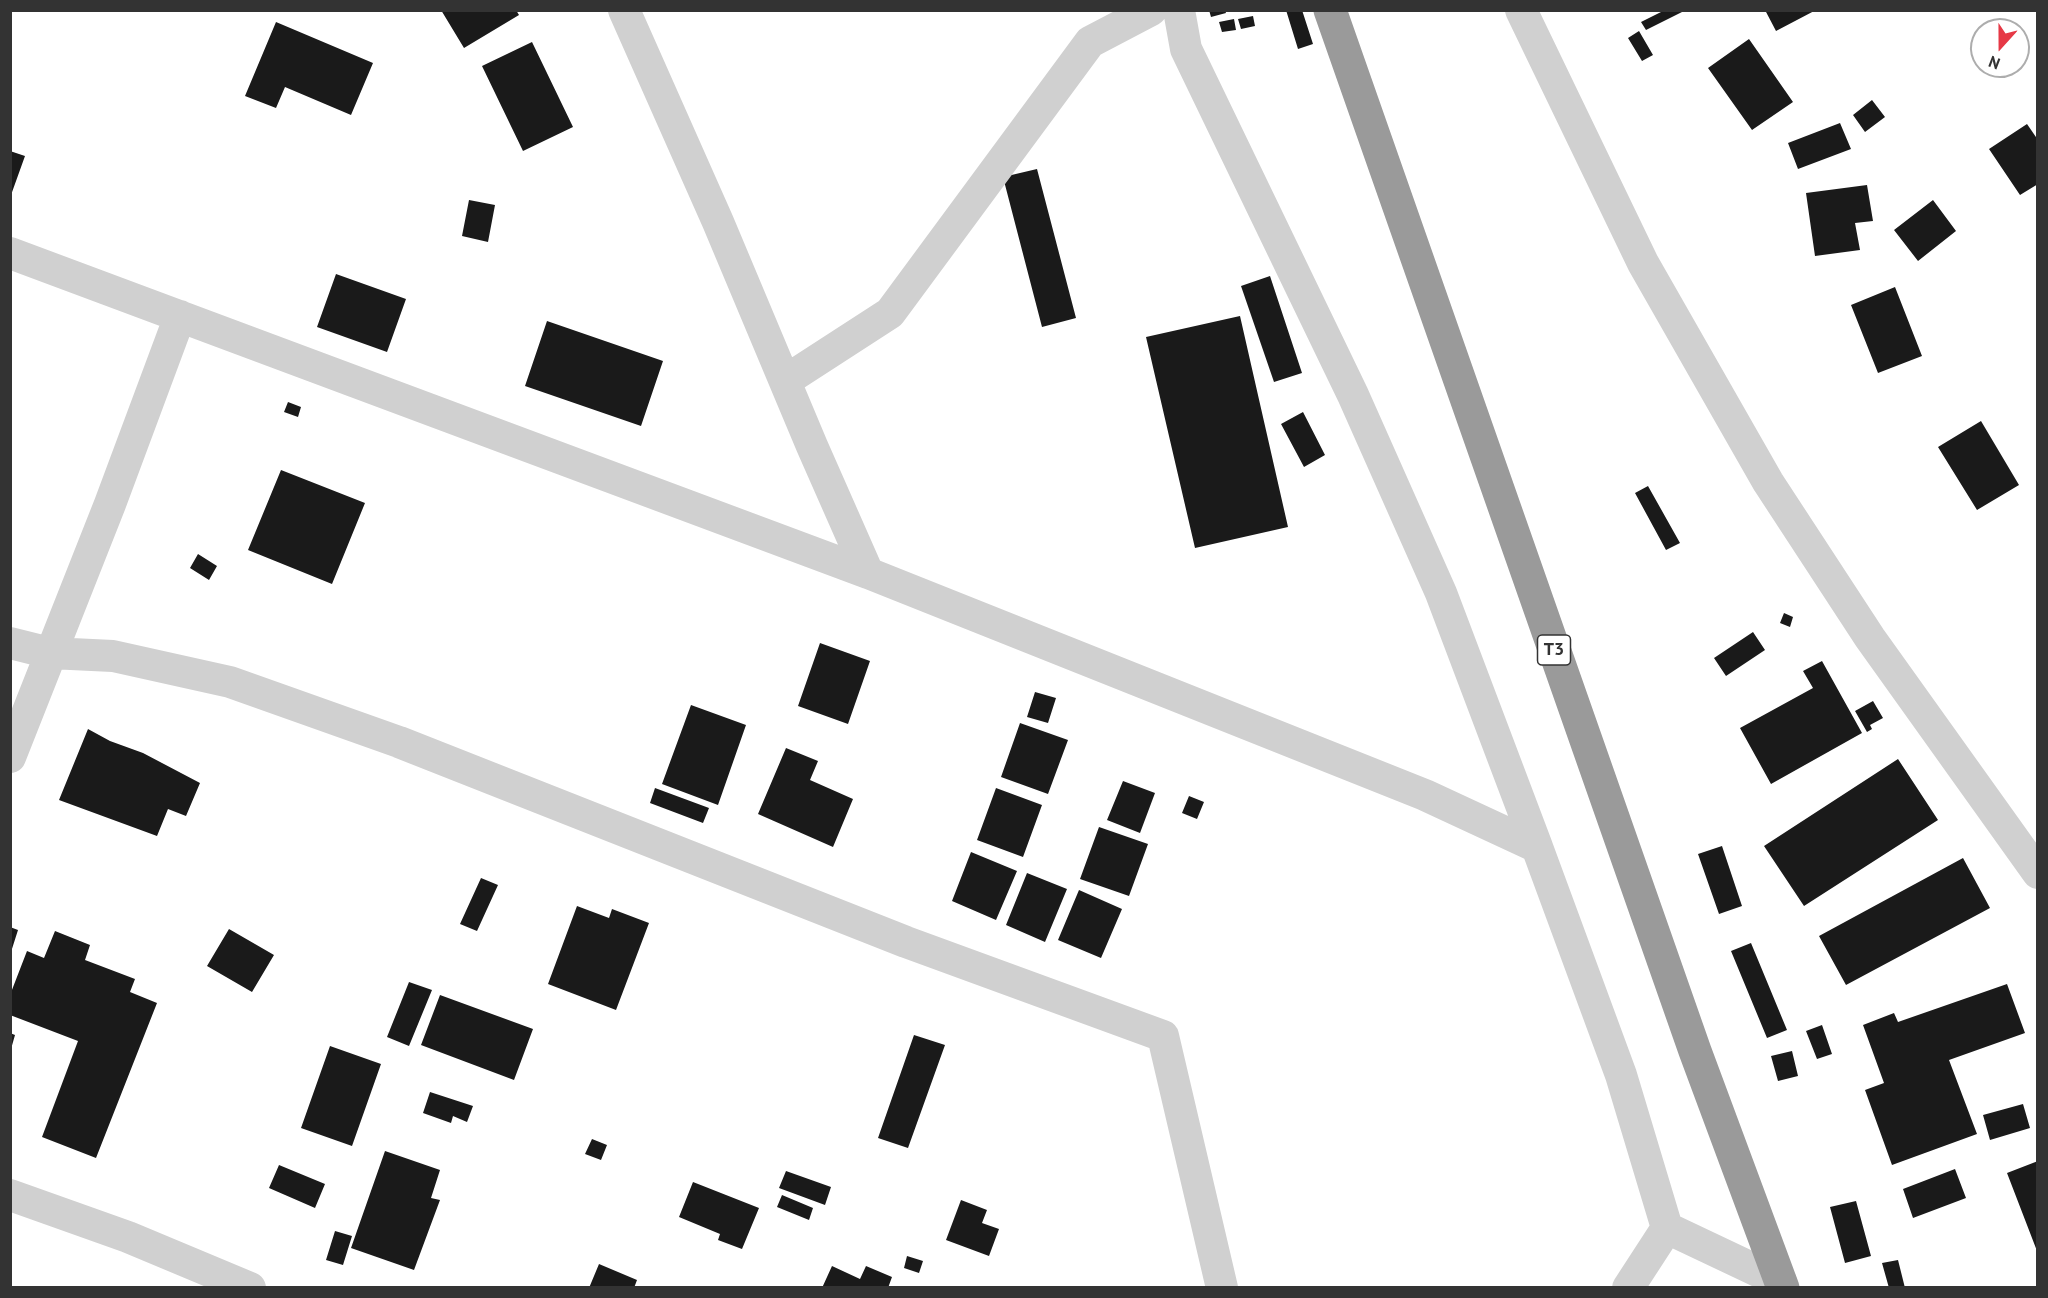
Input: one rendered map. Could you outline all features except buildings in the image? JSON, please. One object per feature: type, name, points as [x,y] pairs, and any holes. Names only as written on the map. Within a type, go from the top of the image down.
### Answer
[{"type":"highway","name":"T3","points":[[1330,10],[1695,1051],[1782,1285]]},
{"type":"street","points":[[624,10],[718,222],[868,573]]},
{"type":"street","points":[[785,381],[890,313],[1090,42],[1151,10]]},
{"type":"street","points":[[1179,10],[1186,49],[1353,395],[1441,593],[1622,1075],[1667,1228],[1782,1285]]},
{"type":"street","points":[[1521,10],[1642,263],[1768,482],[1870,638],[2037,873]]},
{"type":"street","points":[[10,253],[868,573],[1425,795],[1537,847]]},
{"type":"street","points":[[10,757],[110,504],[180,316]]},
{"type":"street","points":[[10,643],[50,653],[113,656],[230,682],[399,742],[906,942],[1163,1036],[1222,1287]]},
{"type":"street","points":[[10,1195],[128,1237],[250,1287]]},
{"type":"street","points":[[1628,1287],[1667,1228]]},
{"type":"street","points":[[1722,1255],[1731,1287]]}]
